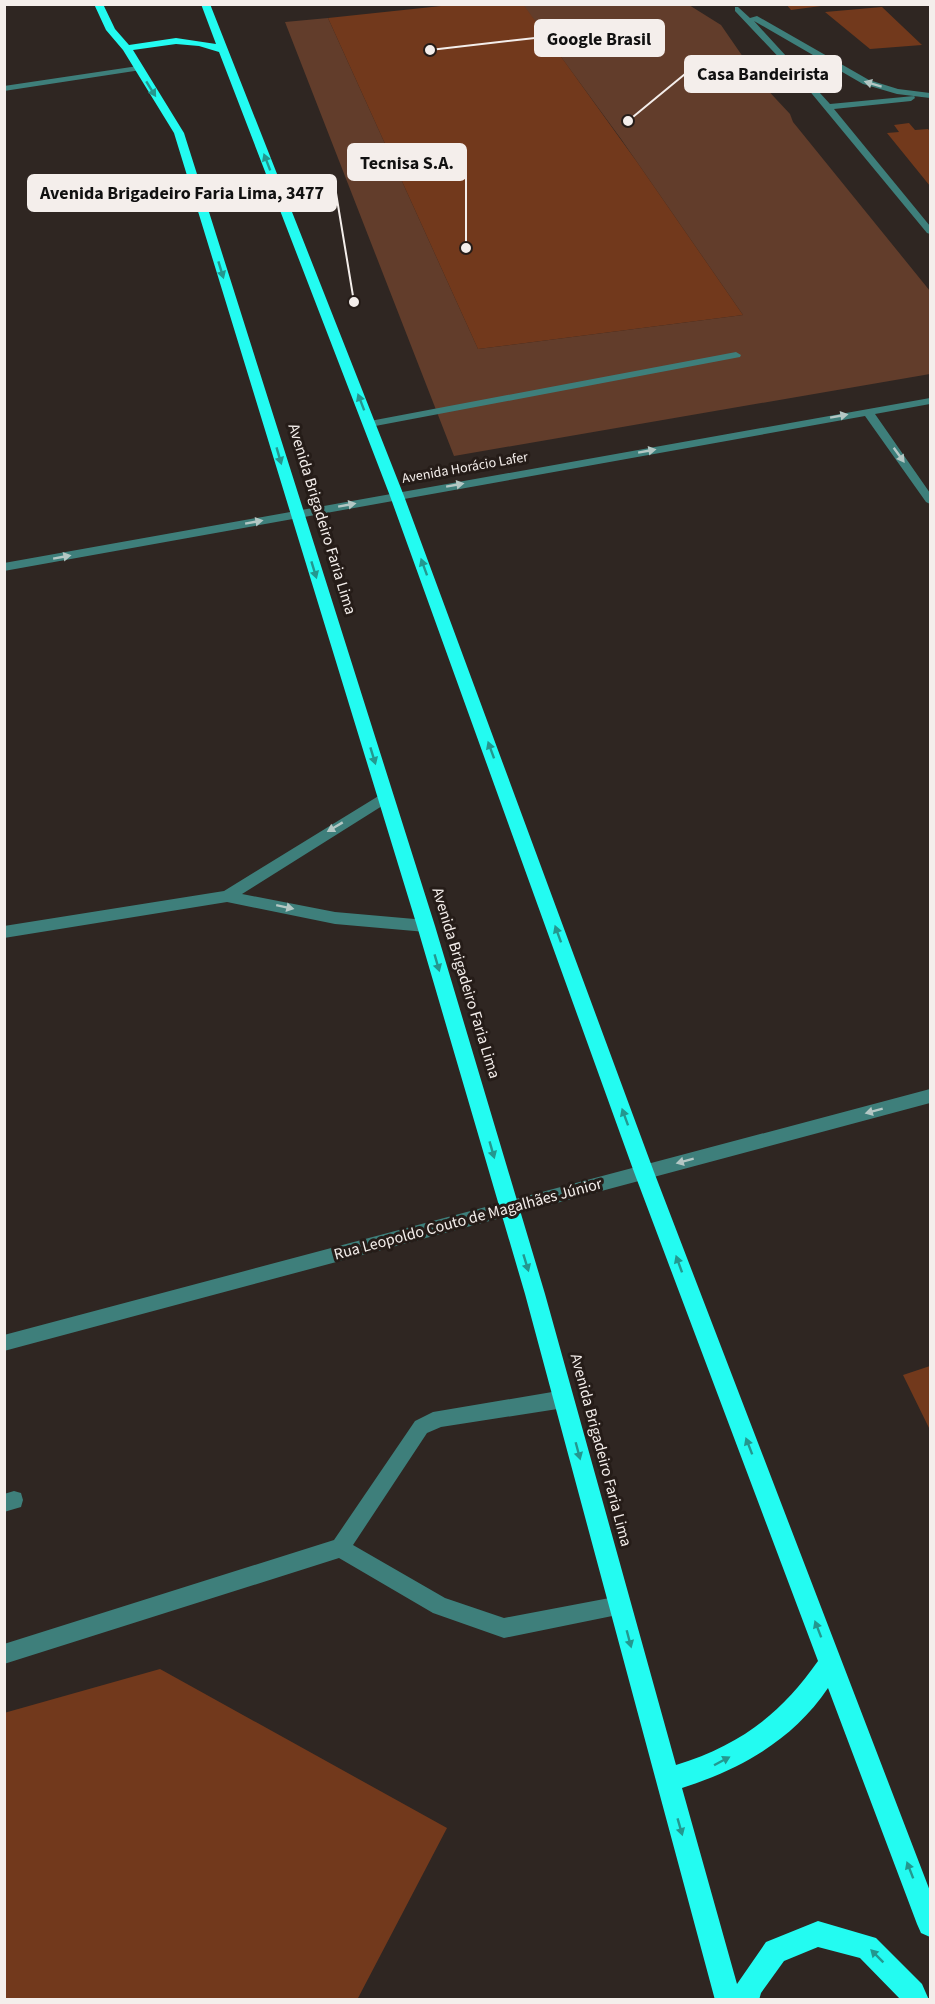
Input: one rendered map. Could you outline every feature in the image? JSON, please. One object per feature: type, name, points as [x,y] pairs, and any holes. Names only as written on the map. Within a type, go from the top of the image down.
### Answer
[{"type":"highway","name":"Avenida Brigadeiro Faria Lima","points":[[98,4],[111,30],[127,49],[179,133],[426,926],[509,1207],[564,1399],[728,2000]]},
{"type":"highway","points":[[205,4],[370,424],[645,1172],[930,1924]]},
{"type":"highway","points":[[127,49],[144,44],[181,40],[198,42],[224,51]]},
{"type":"highway","points":[[667,1780],[710,1768],[753,1745],[797,1709],[831,1664]]},
{"type":"highway","points":[[746,2000],[749,1987],[775,1951],[818,1934],[867,1947],[913,1993],[916,2000]]},
{"type":"street","points":[[735,7],[866,82],[930,95]]},
{"type":"street","points":[[735,7],[828,107],[930,231]]},
{"type":"street","points":[[4,89],[138,68]]},
{"type":"street","points":[[828,107],[930,95]]},
{"type":"street","points":[[370,424],[736,355]]},
{"type":"street","name":"Avenida Horácio Lafer","points":[[4,567],[930,400]]},
{"type":"street","points":[[867,411],[930,500]]},
{"type":"street","points":[[227,896],[385,797]]},
{"type":"street","points":[[4,932],[227,896],[335,918],[426,926]]},
{"type":"street","name":"Rua Leopoldo Couto de Magalhães Júnior","points":[[4,1343],[930,1096]]},
{"type":"street","points":[[4,1654],[340,1548],[422,1427],[439,1418],[564,1399]]},
{"type":"street","points":[[340,1548],[440,1606],[504,1628],[620,1606]]},
{"type":"shaded area","points":[[523,5],[689,5],[721,25],[761,83],[790,114],[793,122],[930,291],[930,374],[454,456],[285,22],[328,18],[478,349],[743,315],[621,139]]},
{"type":"building","points":[[460,4],[523,4],[637,162],[743,315],[478,349],[328,18]]},
{"type":"building","points":[[786,4],[820,4],[821,6],[791,10]]},
{"type":"building","points":[[882,7],[922,45],[870,49],[825,12]]},
{"type":"building","points":[[909,123],[915,130],[928,129],[930,131],[930,186],[887,133],[899,132],[894,125]]},
{"type":"building","points":[[930,1366],[930,1430],[903,1375]]},
{"type":"building","points":[[160,1669],[447,1828],[357,2000],[4,2000],[4,1713]]},
{"type":"place","name":"Google Brasil","points":[[430,50]]},
{"type":"place","name":"Casa Bandeirista","points":[[628,121]]},
{"type":"place","name":"Tecnisa S.A.","points":[[466,248]]},
{"type":"place","name":"Avenida Brigadeiro Faria Lima, 3477","points":[[354,302]]}]
